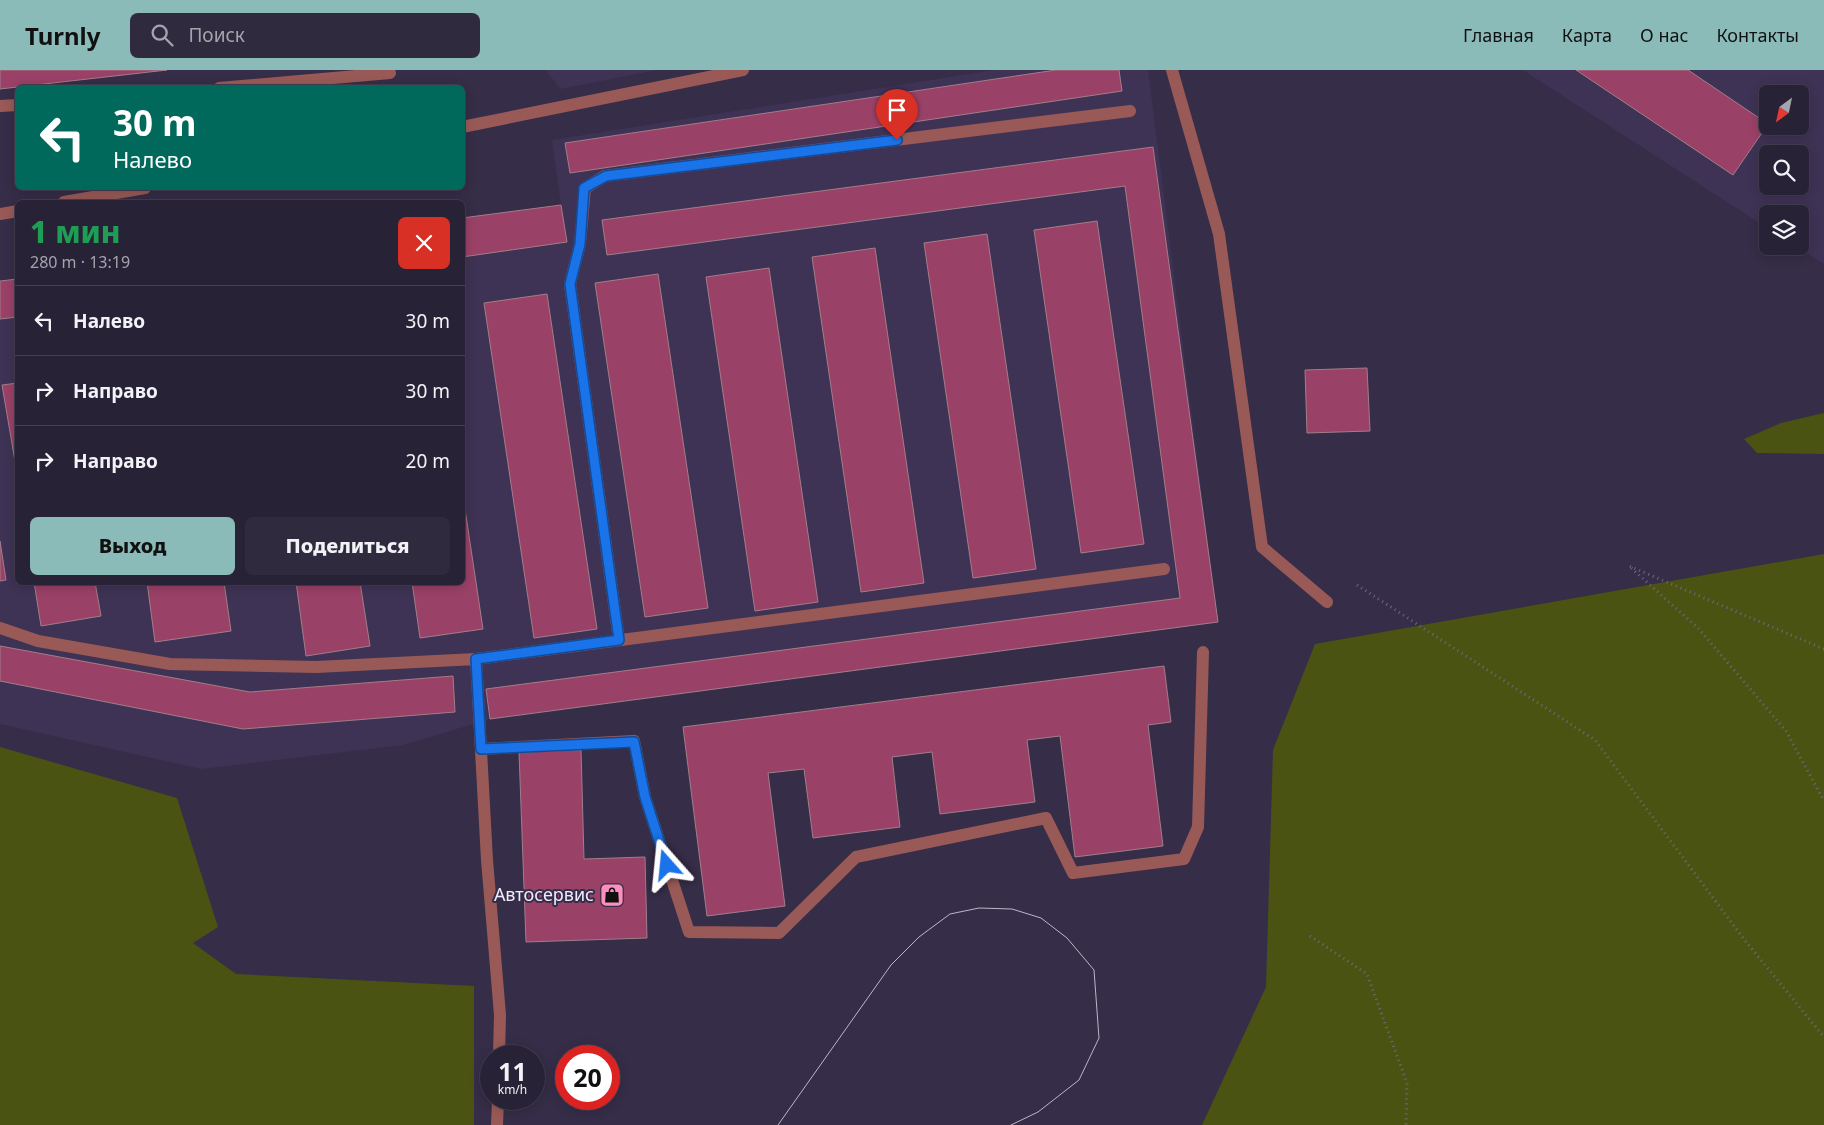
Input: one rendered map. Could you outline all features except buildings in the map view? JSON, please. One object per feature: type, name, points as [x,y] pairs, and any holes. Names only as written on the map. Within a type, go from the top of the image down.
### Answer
[{"type":"lane","points":[[465,126],[743,70]]},
{"type":"lane","points":[[1172,70],[1219,234],[1262,547],[1327,602]]},
{"type":"lane","points":[[253,85],[390,73]]},
{"type":"lane","points":[[0,106],[15,105]]},
{"type":"lane","points":[[619,640],[570,284],[580,244],[584,188],[606,176],[1130,111]]},
{"type":"lane","points":[[76,200],[133,190]]},
{"type":"lane","points":[[0,214],[15,212]]},
{"type":"lane","points":[[0,628],[38,641],[170,664],[316,667],[476,659],[1164,569]]},
{"type":"lane","points":[[481,749],[634,742],[645,797],[689,932],[779,933],[856,856],[1046,818],[1073,873],[1184,859],[1198,827],[1203,652]]},
{"type":"lane","points":[[476,659],[488,860],[500,1015],[499,1045]]},
{"type":"lane","points":[[497,1125],[498,1110]]},
{"type":"path","points":[[1824,649],[1629,566],[1699,629],[1786,731],[1824,801]]},
{"type":"path","points":[[1357,585],[1595,740],[1743,938],[1824,1037]]},
{"type":"path","points":[[1310,936],[1367,974],[1407,1083],[1406,1125]]},
{"type":"shaded area","points":[[546,70],[657,70],[560,89]]},
{"type":"shaded area","points":[[994,70],[1148,70],[1218,622],[490,719],[403,745],[201,769],[0,724],[0,281],[15,279],[15,585],[465,585],[465,218],[561,205],[552,140]]},
{"type":"shaded area","points":[[1523,70],[1824,70],[1824,264],[1809,254],[1809,205],[1759,205],[1759,223]]},
{"type":"green space","points":[[1824,413],[1824,454],[1757,453],[1744,439],[1781,423]]},
{"type":"green space","points":[[1824,554],[1824,1125],[1202,1125],[1266,987],[1273,750],[1315,644]]},
{"type":"green space","points":[[0,747],[177,798],[218,927],[193,943],[236,974],[474,986],[474,1125],[0,1125]]},
{"type":"tram line","points":[[778,1125],[891,965],[919,937],[950,914],[979,908],[1012,909],[1041,918],[1067,938],[1094,970],[1099,1038],[1079,1080],[1038,1112],[1011,1125]]},
{"type":"place","name":"Автосервис","points":[[612,895]]},
{"type":"route","points":[[667,865],[645,797],[634,742],[481,749],[476,659],[619,640],[570,284],[580,244],[584,188],[606,176],[897,140]]}]
